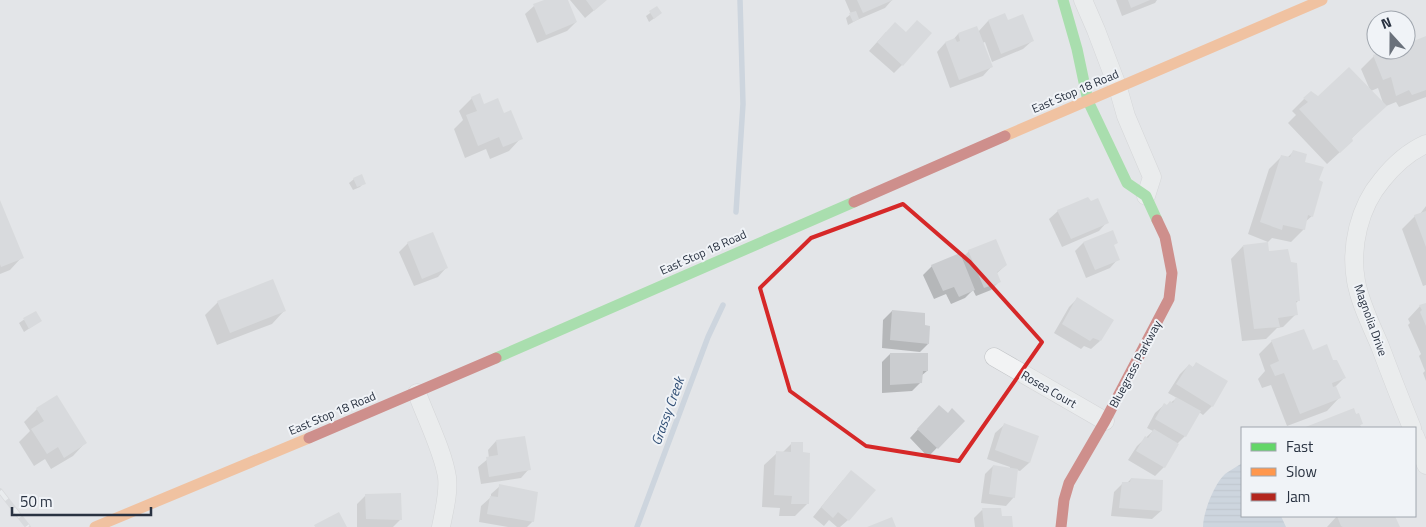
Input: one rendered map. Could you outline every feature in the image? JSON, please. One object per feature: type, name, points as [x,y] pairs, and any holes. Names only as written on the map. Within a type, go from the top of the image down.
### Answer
[{"type":"street","name":"Bluegrass Parkway","points":[[1061,527],[1064,500],[1069,483],[1105,421],[1169,300],[1172,273],[1165,237],[1146,196],[1127,184],[1088,101],[1077,49],[1063,0]]},
{"type":"street","points":[[1082,0],[1096,30],[1118,88],[1126,116],[1152,177],[1146,196]]},
{"type":"street","name":"East Stop 18 Road","points":[[95,527],[417,393],[762,241],[1322,0]]},
{"type":"street","name":"Magnolia Drive","points":[[1412,427],[1361,299],[1354,267],[1357,231],[1361,217],[1375,188],[1398,163],[1410,153],[1426,144]]},
{"type":"street","name":"Rosea Court","points":[[994,357],[1105,421]]},
{"type":"street","points":[[417,393],[447,476],[447,490],[441,527]]},
{"type":"street","points":[[1416,439],[1426,465]]},
{"type":"highlighted area","points":[[903,204],[970,262],[1042,342],[959,461],[866,446],[790,391],[760,288],[811,238]]},
{"type":"water","points":[[1241,464],[1241,517],[1281,517],[1286,527],[1203,527],[1203,521],[1213,491],[1225,474]]},
{"type":"building","points":[[544,0],[568,0],[577,22],[546,35],[533,4]]},
{"type":"building","points":[[586,0],[607,0],[594,11]]},
{"type":"building","points":[[857,0],[893,0],[863,13]]},
{"type":"building","points":[[1128,0],[1150,0],[1131,8]]},
{"type":"building","points":[[657,6],[662,13],[654,19],[649,11]]},
{"type":"building","points":[[856,11],[859,19],[853,22],[849,13]]},
{"type":"building","points":[[1005,13],[1008,20],[1023,14],[1034,41],[1001,54],[988,20]]},
{"type":"building","points":[[917,20],[932,33],[903,66],[877,42],[895,22],[906,32]]},
{"type":"building","points":[[977,26],[993,67],[959,80],[945,42],[955,38],[957,42],[960,41],[958,33]]},
{"type":"building","points":[[1426,36],[1426,90],[1412,95],[1409,90],[1396,96],[1391,77],[1383,80],[1375,60],[1416,60],[1416,40]]},
{"type":"building","points":[[1349,67],[1387,106],[1352,138],[1353,141],[1340,153],[1299,109],[1308,102],[1303,98],[1311,91],[1318,96]]},
{"type":"building","points":[[480,93],[484,104],[498,98],[504,113],[511,110],[523,139],[503,147],[499,137],[478,146],[466,115],[477,111],[471,97]]},
{"type":"building","points":[[1293,150],[1307,154],[1305,162],[1324,167],[1319,180],[1323,182],[1313,217],[1308,215],[1305,230],[1283,225],[1282,230],[1260,222],[1281,155],[1290,157]]},
{"type":"building","points":[[362,174],[366,184],[357,187],[353,178]]},
{"type":"building","points":[[1088,197],[1091,201],[1098,198],[1109,223],[1071,239],[1057,210]]},
{"type":"building","points":[[0,200],[24,258],[1,267],[0,264]]},
{"type":"building","points":[[1426,211],[1426,247],[1414,215]]},
{"type":"building","points":[[1113,230],[1118,243],[1114,245],[1120,260],[1095,270],[1083,242]]},
{"type":"building","points":[[433,232],[448,268],[422,279],[407,242]]},
{"type":"building","points":[[996,239],[1007,265],[997,272],[1001,282],[984,288],[968,250]]},
{"type":"building","points":[[1268,242],[1269,251],[1288,249],[1291,262],[1297,263],[1300,301],[1296,301],[1298,315],[1278,318],[1280,327],[1254,329],[1243,245]]},
{"type":"building","points":[[960,253],[975,290],[959,297],[954,287],[943,291],[931,265]]},
{"type":"building","points":[[273,279],[286,311],[230,333],[217,301]]},
{"type":"building","points":[[1077,297],[1114,320],[1101,341],[1093,338],[1090,341],[1062,324]]},
{"type":"building","points":[[1426,303],[1426,326],[1419,305]]},
{"type":"building","points":[[892,310],[925,313],[925,325],[930,326],[929,344],[890,340]]},
{"type":"building","points":[[36,311],[42,321],[29,329],[23,318]]},
{"type":"building","points":[[1304,329],[1313,350],[1327,344],[1333,360],[1337,360],[1346,378],[1332,383],[1333,387],[1336,386],[1341,398],[1300,414],[1284,373],[1275,376],[1270,365],[1279,361],[1271,340]]},
{"type":"building","points":[[890,353],[928,353],[928,371],[923,371],[922,383],[890,385]]},
{"type":"building","points":[[1196,362],[1228,381],[1213,407],[1176,384],[1189,364],[1193,367]]},
{"type":"building","points":[[57,395],[87,443],[64,458],[58,447],[47,454],[31,429],[44,421],[36,408]]},
{"type":"building","points":[[1176,397],[1201,411],[1186,437],[1155,419],[1164,403],[1167,405],[1170,401],[1173,403]]},
{"type":"building","points":[[939,405],[948,413],[952,408],[965,421],[938,449],[917,429]]},
{"type":"building","points":[[1354,408],[1356,414],[1359,413],[1363,424],[1360,425],[1361,427],[1306,427]]},
{"type":"building","points":[[1004,423],[1039,436],[1030,463],[995,450]]},
{"type":"building","points":[[1154,429],[1179,444],[1165,468],[1136,451],[1145,436],[1148,438]]},
{"type":"building","points":[[525,436],[531,470],[489,477],[486,457],[498,455],[496,440]]},
{"type":"building","points":[[791,442],[803,442],[803,452],[810,453],[809,504],[791,504],[792,496],[774,495],[776,451],[791,452]]},
{"type":"building","points":[[993,465],[1018,469],[1015,498],[989,494]]},
{"type":"building","points":[[851,470],[876,490],[849,521],[838,512],[833,518],[821,507]]},
{"type":"building","points":[[1131,478],[1163,480],[1162,511],[1119,508],[1122,482],[1130,482]]},
{"type":"building","points":[[499,484],[538,492],[534,522],[487,514],[490,496],[498,497]]},
{"type":"building","points":[[401,493],[402,520],[366,519],[365,494]]},
{"type":"building","points":[[982,508],[1001,508],[1002,516],[1012,516],[1013,527],[984,527]]},
{"type":"building","points":[[339,512],[347,527],[315,527],[314,525]]},
{"type":"building","points":[[892,517],[896,527],[867,527]]},
{"type":"building","points":[[1337,517],[1395,517],[1400,527],[1343,527]]},
{"type":"waterway","name":"Grassy Creek","points":[[736,212],[743,104],[740,0]]},
{"type":"waterway","name":"Grassy Creek","points":[[637,527],[708,337],[723,305]]},
{"type":"railway","points":[[0,491],[28,527]]},
{"type":"traffic: fast","points":[[1063,0],[1077,49],[1088,101],[1127,183],[1146,196],[1157,220]]},
{"type":"traffic: fast","points":[[496,358],[854,202]]},
{"type":"traffic: slow","points":[[1005,136],[1322,0]]},
{"type":"traffic: slow","points":[[95,527],[309,438]]},
{"type":"traffic: jam","points":[[854,202],[1005,136]]},
{"type":"traffic: jam","points":[[1061,527],[1064,500],[1069,483],[1105,421],[1169,299],[1172,273],[1165,237],[1157,220]]},
{"type":"traffic: jam","points":[[309,438],[496,358]]}]
